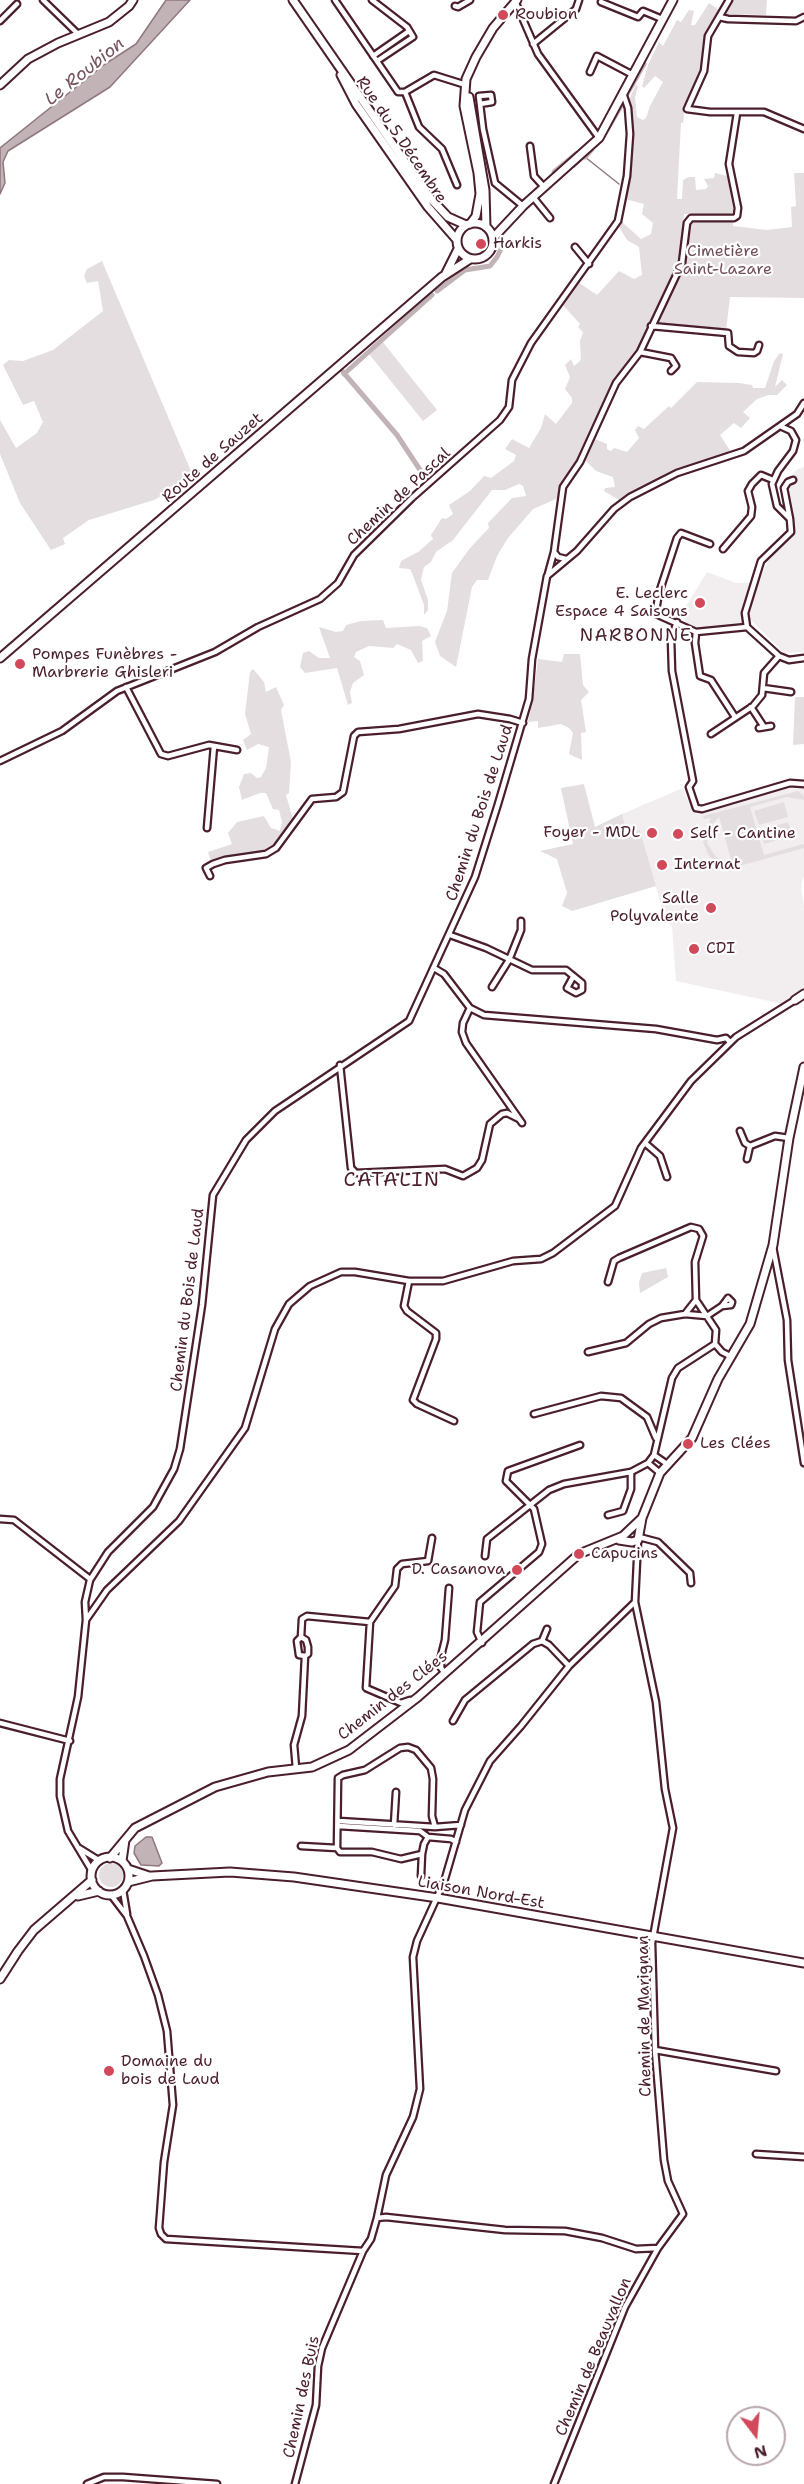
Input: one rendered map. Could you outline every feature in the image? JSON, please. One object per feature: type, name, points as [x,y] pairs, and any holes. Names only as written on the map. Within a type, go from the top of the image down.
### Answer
[{"type":"main road","points":[[0,85],[28,59],[78,34],[109,22],[133,0]]},
{"type":"main road","name":"Rue du 5 Décembre","points":[[293,0],[430,198],[448,217],[468,224]]},
{"type":"main road","points":[[493,238],[532,197],[599,138],[673,0]]},
{"type":"main road","points":[[476,57],[470,80],[468,103],[483,173],[486,227],[493,238],[493,245],[487,255],[476,260],[470,259],[458,249],[456,239],[476,216],[480,194],[464,106],[466,85],[476,57],[493,28],[516,1]]},
{"type":"main road","name":"Rue du 5 Décembre","points":[[329,51],[356,104],[428,207],[456,239]]},
{"type":"main road","points":[[468,224],[486,227]]},
{"type":"main road","name":"Route de Sauzet","points":[[442,277],[454,261],[458,249]]},
{"type":"main road","name":"Route de Sauzet","points":[[0,658],[442,277],[470,259]]},
{"type":"main road","points":[[795,1000],[804,994]]},
{"type":"main road","points":[[795,1000],[804,1002]]},
{"type":"main road","points":[[634,1536],[660,1473],[692,1438],[707,1401],[730,1356],[750,1324],[773,1245],[789,1138],[800,1105],[804,1071]]},
{"type":"main road","name":"Chemin des Clées","points":[[110,1858],[126,1837],[150,1818],[215,1787],[268,1772],[312,1767],[336,1757],[376,1731],[418,1697],[579,1554],[634,1536]]},
{"type":"main road","points":[[122,1862],[126,1837]]},
{"type":"main road","points":[[74,1897],[99,1891],[111,1895],[123,1890],[128,1882],[128,1869],[122,1862],[110,1858],[100,1861],[92,1871],[92,1880],[99,1891]]},
{"type":"main road","name":"Liaison Nord-Est","points":[[128,1869],[152,1876]]},
{"type":"main road","name":"Liaison Nord-Est","points":[[128,1882],[152,1876],[253,1873],[294,1876],[438,1898],[804,1963]]},
{"type":"main road","points":[[0,1979],[34,1930],[92,1880]]},
{"type":"street","points":[[43,0],[78,34]]},
{"type":"street","points":[[335,0],[398,92],[405,92],[434,75],[466,85]]},
{"type":"street","points":[[372,0],[413,37],[377,61]]},
{"type":"street","points":[[455,6],[458,7],[470,0]]},
{"type":"street","points":[[533,44],[576,9],[579,0]]},
{"type":"street","points":[[729,0],[708,36],[704,71],[687,109],[737,113],[765,112],[804,129]]},
{"type":"street","points":[[516,1],[533,44],[599,138]]},
{"type":"street","points":[[601,2],[638,17],[643,11],[662,19]]},
{"type":"street","points":[[0,21],[17,4]]},
{"type":"street","points":[[718,17],[796,21],[803,18]]},
{"type":"street","points":[[373,56],[409,31]]},
{"type":"street","points":[[590,72],[597,56],[633,75]]},
{"type":"street","points":[[405,92],[419,127],[442,149],[457,185]]},
{"type":"street","name":"Chemin de Pascal","points":[[0,761],[62,731],[108,696],[215,652],[258,627],[307,606],[331,591],[354,555],[412,498],[500,420],[509,407],[512,380],[531,344],[618,221],[627,176],[630,134],[628,108],[623,93]]},
{"type":"street","points":[[480,104],[495,183],[523,206]]},
{"type":"street","name":"Chemin du Bois de Laud","points":[[92,1871],[65,1822],[60,1796],[60,1779],[78,1696],[86,1620],[85,1602],[90,1579],[108,1552],[153,1507],[174,1469],[180,1449],[202,1305],[213,1195],[246,1140],[275,1111],[340,1065],[409,1021],[475,878],[523,723],[529,699],[537,625],[554,552],[563,487],[580,462],[616,383],[640,352],[682,263],[688,220],[737,216],[738,208],[729,164],[737,113]]},
{"type":"street","points":[[530,146],[534,176],[544,187]]},
{"type":"street","points":[[532,197],[550,218]]},
{"type":"street","points":[[575,247],[589,264]]},
{"type":"street","points":[[651,326],[728,333],[729,346],[738,352],[754,353],[759,345]]},
{"type":"street","points":[[640,352],[671,358],[676,366],[671,371]]},
{"type":"street","points":[[791,431],[804,403]]},
{"type":"street","points":[[547,576],[567,559],[614,508],[630,497],[677,473],[744,451],[797,414]]},
{"type":"street","points":[[780,426],[794,435],[795,447],[773,480],[774,499],[777,506],[790,519]]},
{"type":"street","points":[[723,549],[751,516],[752,507],[748,491],[752,484],[761,475],[773,480]]},
{"type":"street","points":[[793,480],[788,482],[784,488],[791,532],[761,561],[745,613],[747,627],[780,656],[789,660],[804,658]]},
{"type":"street","points":[[710,544],[681,533],[677,538],[656,610],[661,618],[677,622],[696,632],[747,627]]},
{"type":"street","points":[[554,552],[558,557],[567,559]]},
{"type":"street","points":[[677,622],[671,639],[672,671],[693,781],[689,787],[696,808],[702,809],[790,783],[804,784]]},
{"type":"street","points":[[696,632],[695,643],[700,676],[711,680],[735,717]]},
{"type":"street","points":[[711,734],[751,707],[762,695],[764,673],[780,656]]},
{"type":"street","points":[[126,687],[161,754],[168,756],[209,745],[237,750]]},
{"type":"street","points":[[763,688],[791,692]]},
{"type":"street","points":[[751,707],[761,728],[771,726]]},
{"type":"street","points":[[210,876],[206,868],[213,864],[266,854],[276,848],[312,799],[336,797],[343,792],[354,736],[358,732],[399,729],[478,714],[523,723]]},
{"type":"street","points":[[207,828],[214,746]]},
{"type":"street","points":[[492,987],[509,960],[521,921]]},
{"type":"street","points":[[450,935],[486,948],[532,970],[566,970],[573,977]]},
{"type":"street","points":[[434,968],[449,980],[471,1008],[484,1015],[656,1029],[717,1040],[726,1038],[730,1042]]},
{"type":"street","points":[[86,1620],[107,1590],[179,1521],[245,1428],[274,1329],[289,1304],[310,1286],[341,1272],[355,1272],[409,1281],[443,1281],[513,1261],[541,1259],[553,1253],[615,1206],[645,1143],[684,1088],[730,1042],[795,1000]]},
{"type":"street","points":[[340,1065],[351,1168],[356,1173],[445,1169],[463,1176],[477,1168],[482,1160],[490,1124],[502,1114],[507,1113],[520,1121],[465,1043],[462,1032],[463,1023],[471,1008]]},
{"type":"street","points":[[717,1040],[724,1048]]},
{"type":"street","points":[[740,1131],[745,1143],[750,1146]]},
{"type":"street","points":[[750,1146],[775,1136],[789,1138]]},
{"type":"street","points":[[645,1143],[660,1156],[668,1176]]},
{"type":"street","points":[[747,1159],[750,1146]]},
{"type":"street","points":[[608,1282],[614,1261],[666,1237],[695,1227],[704,1236],[695,1262],[696,1300],[716,1330],[715,1344],[722,1352],[730,1356]]},
{"type":"street","points":[[773,1245],[787,1320],[788,1360],[804,1463]]},
{"type":"street","points":[[409,1281],[404,1306],[407,1311],[436,1333],[436,1339],[413,1400],[454,1421]]},
{"type":"street","points":[[685,1314],[696,1300]]},
{"type":"street","points":[[588,1352],[617,1347],[626,1343],[655,1321],[685,1314],[707,1316],[722,1306]]},
{"type":"street","points":[[485,1556],[487,1539],[549,1490],[564,1484],[631,1472],[648,1463],[654,1455],[656,1438],[672,1378],[678,1368],[715,1344]]},
{"type":"street","points":[[534,1414],[602,1396],[621,1398],[647,1417],[656,1438]]},
{"type":"street","points":[[482,1642],[477,1632],[480,1602],[539,1551],[542,1544],[534,1509],[506,1481],[508,1472],[580,1445]]},
{"type":"street","points":[[654,1455],[667,1464]]},
{"type":"street","points":[[648,1463],[660,1473]]},
{"type":"street","points":[[608,1515],[623,1511],[630,1489],[631,1472]]},
{"type":"street","points":[[0,1519],[14,1520],[90,1579]]},
{"type":"street","points":[[634,1536],[658,1542],[690,1573],[691,1582]]},
{"type":"street","name":"Chemin de Marignan","points":[[634,1536],[637,1554],[635,1602],[656,1702],[665,1789],[674,1828],[654,1936],[655,2050],[664,2160],[668,2181],[683,2214]]},
{"type":"street","points":[[418,1697],[401,1703],[366,1688],[370,1622],[395,1586],[397,1569],[402,1564],[428,1561],[432,1538]]},
{"type":"street","points":[[446,1673],[441,1668],[441,1656],[445,1640],[449,1588]]},
{"type":"street","name":"Chemin des Buis","points":[[295,2484],[316,2405],[318,2366],[322,2348],[363,2251],[371,2239],[386,2175],[418,2101],[420,2062],[412,1964],[417,1941],[438,1898],[477,1783],[490,1761],[569,1666],[635,1602]]},
{"type":"street","points":[[305,1656],[299,1655],[297,1641],[301,1637],[302,1619],[307,1616],[370,1622]]},
{"type":"street","points":[[542,1641],[547,1629]]},
{"type":"street","points":[[296,1768],[294,1745],[302,1716],[305,1656],[308,1654],[306,1640],[301,1637]]},
{"type":"street","points":[[453,1721],[465,1700],[533,1644],[542,1641],[549,1645],[569,1666]]},
{"type":"street","points":[[0,1723],[70,1741]]},
{"type":"street","points":[[337,1848],[338,1778],[365,1770],[400,1748],[408,1747],[416,1750],[430,1767],[433,1779],[432,1816],[435,1827]]},
{"type":"street","points":[[394,1825],[396,1792]]},
{"type":"street","points":[[339,1823],[435,1827],[461,1825]]},
{"type":"street","points":[[339,1823],[420,1831],[428,1838],[451,1839],[456,1842]]},
{"type":"street","points":[[421,1876],[422,1854],[428,1838]]},
{"type":"street","points":[[77,1846],[100,1861]]},
{"type":"street","points":[[301,1846],[337,1848],[340,1852],[372,1851],[401,1859],[422,1854]]},
{"type":"street","points":[[123,1890],[127,1917]]},
{"type":"street","points":[[111,1895],[127,1917],[151,1974],[163,2012],[169,2046],[173,2105],[159,2217],[161,2234],[172,2241],[363,2251]]},
{"type":"street","points":[[655,2050],[776,2071]]},
{"type":"street","points":[[756,2154],[804,2157]]},
{"type":"street","name":"Chemin de Beauvallon","points":[[554,2484],[625,2307],[658,2248],[683,2214]]},
{"type":"street","points":[[377,2218],[401,2218],[505,2230],[565,2231],[602,2238],[636,2248],[658,2248]]},
{"type":"street","points":[[87,2484],[114,2477],[217,2484]]},
{"type":"shaded area","points":[[166,0],[190,0],[110,87],[8,151],[3,162],[5,183],[0,194],[0,148],[105,64],[136,44]]},
{"type":"shaded area","points":[[804,467],[804,652],[784,653],[751,620],[736,626],[695,629],[688,625],[683,617],[685,608],[707,572],[736,583],[758,583],[769,559],[795,532],[786,485],[796,470]]},
{"type":"shaded area","points":[[683,788],[696,814],[788,788],[804,789],[804,876],[801,885],[804,907],[804,991],[783,1004],[676,981],[672,927],[665,919],[640,830],[627,832],[622,814]]},
{"type":"shaded area","points":[[146,1837],[152,1837],[162,1863],[159,1866],[141,1865],[134,1853],[135,1846]]},
{"type":"green space","points":[[732,0],[767,0],[766,15],[726,14]]},
{"type":"green space","points":[[709,3],[719,10],[707,33],[701,70],[685,105],[683,123],[681,123],[677,199],[682,199],[683,180],[695,177],[696,190],[706,189],[708,186],[704,179],[714,178],[715,173],[727,176],[734,212],[684,214],[681,255],[669,283],[633,357],[613,383],[597,422],[556,499],[533,509],[508,538],[497,556],[488,580],[477,580],[472,587],[456,667],[440,656],[435,642],[447,611],[452,573],[470,548],[489,528],[488,523],[512,498],[526,496],[523,486],[519,484],[505,490],[492,490],[453,540],[436,552],[431,562],[424,567],[421,580],[428,600],[428,610],[424,615],[424,605],[412,573],[410,569],[399,568],[401,561],[418,552],[433,539],[431,535],[442,518],[446,519],[453,514],[449,505],[470,491],[484,476],[491,478],[514,461],[516,455],[505,449],[512,439],[529,448],[541,428],[545,414],[556,424],[572,403],[572,398],[565,389],[570,377],[565,365],[571,359],[574,366],[581,359],[580,341],[583,332],[578,327],[580,324],[561,303],[578,282],[597,295],[619,271],[634,279],[642,275],[639,247],[627,240],[619,227],[622,222],[641,239],[651,234],[653,223],[642,214],[644,204],[625,199],[630,175],[633,129],[629,100],[636,84],[638,87],[635,97],[637,117],[643,120],[646,118],[663,82],[655,76],[644,88],[642,86],[648,65],[659,42],[663,46],[677,20],[681,22],[689,10],[694,11],[691,25],[695,25]]},
{"type":"green space","name":"Cimetière Saint-Lazare","points":[[794,173],[804,173],[804,298],[730,297],[726,331],[659,323],[687,255],[691,221],[733,222],[733,226],[767,230],[792,227],[791,207],[796,206]]},
{"type":"green space","points":[[102,261],[191,471],[170,491],[154,500],[89,520],[63,538],[65,544],[51,550],[20,503],[0,454],[0,420],[16,448],[37,433],[43,422],[34,401],[23,405],[3,365],[9,360],[23,361],[53,350],[103,311],[98,281],[87,283],[84,276],[87,269]]},
{"type":"green space","points":[[382,341],[437,410],[423,421],[369,354]]},
{"type":"green space","points":[[780,353],[783,354],[775,387],[782,380],[787,385],[777,395],[757,399],[743,412],[750,418],[741,428],[734,423],[720,435],[731,452],[674,469],[619,500],[604,491],[605,488],[615,487],[613,477],[596,471],[585,460],[595,439],[607,444],[607,449],[611,451],[614,448],[627,452],[639,438],[635,430],[638,426],[644,429],[669,406],[671,408],[697,382],[739,383],[752,385],[753,388],[765,388],[774,361]]},
{"type":"green space","points":[[383,620],[386,628],[419,626],[427,628],[431,636],[422,641],[423,661],[418,663],[411,650],[397,644],[393,648],[369,646],[356,652],[354,657],[360,661],[364,675],[353,683],[350,692],[352,703],[348,705],[337,668],[305,673],[300,667],[303,653],[309,651],[319,658],[330,658],[319,627],[336,632],[343,631],[346,625],[361,621]]},
{"type":"green space","points":[[564,654],[580,654],[583,685],[589,692],[581,700],[586,732],[581,733],[582,760],[569,754],[573,733],[569,728],[561,724],[538,728],[538,721],[528,722],[538,659],[562,662]]},
{"type":"green space","points":[[253,669],[264,682],[266,692],[276,687],[284,705],[281,710],[291,762],[289,793],[286,795],[293,819],[281,840],[264,853],[211,862],[208,852],[232,844],[228,833],[237,822],[264,816],[271,828],[280,831],[282,822],[279,810],[273,809],[266,793],[242,800],[239,787],[244,774],[251,773],[257,778],[261,777],[266,768],[269,747],[258,744],[247,750],[243,740],[251,734],[245,714],[250,672]]},
{"type":"green space","points":[[795,697],[804,697],[804,744],[793,745]]},
{"type":"green space","points":[[584,784],[595,827],[622,814],[627,832],[640,830],[656,886],[572,911],[562,906],[567,893],[557,859],[540,851],[573,844],[561,788]]},
{"type":"green space","points":[[798,791],[804,796],[804,800],[787,797],[750,807],[764,855],[804,844],[804,848],[736,867],[719,864],[709,856],[703,842],[711,818],[704,819],[703,816]],"holes":[[[719,817],[732,863],[716,857],[707,843],[710,827]]]},
{"type":"green space","points":[[784,802],[788,817],[759,825],[754,811]]},
{"type":"green space","points":[[788,822],[793,836],[764,844],[760,830]]},
{"type":"green space","points":[[666,1268],[668,1277],[640,1293],[639,1282],[642,1273]]},
{"type":"green space","points":[[111,1863],[120,1866],[123,1875],[120,1884],[111,1887],[102,1884],[99,1875],[102,1866]]},
{"type":"waterway","points":[[627,94],[644,64]]},
{"type":"waterway","points":[[605,133],[621,106]]},
{"type":"waterway","points":[[585,157],[592,149]]},
{"type":"waterway","points":[[554,172],[576,154]]},
{"type":"waterway","points":[[574,167],[585,157],[619,184]]},
{"type":"waterway","points":[[437,291],[465,270],[490,266],[504,243]]},
{"type":"waterway","points":[[344,374],[432,295]]},
{"type":"waterway","points":[[343,372],[397,435],[426,479]]},
{"type":"place","name":"Roubion","points":[[503,15]]},
{"type":"place","name":"Harkis","points":[[481,244]]},
{"type":"place","name":"E. Leclerc Espace 4 Saisons","points":[[700,603]]},
{"type":"place","name":"Pompes Funèbres - Marbrerie Ghisleri","points":[[20,664]]},
{"type":"place","name":"Foyer - MDL","points":[[652,833]]},
{"type":"place","name":"Self - Cantine","points":[[678,834]]},
{"type":"place","name":"Internat","points":[[662,865]]},
{"type":"place","name":"Salle Polyvalente","points":[[711,908]]},
{"type":"place","name":"CDI","points":[[694,949]]},
{"type":"place","name":"Les Clées","points":[[688,1444]]},
{"type":"place","name":"Capucins","points":[[579,1554]]},
{"type":"place","name":"D. Casanova","points":[[517,1570]]},
{"type":"place","name":"Domaine du bois de Laud","points":[[109,2071]]},
{"type":"district","name":"NARBONNE","points":[[636,636]]},
{"type":"district","name":"CATALIN","points":[[392,1181]]},
{"type":"water label","name":"Le Roubion","points":[[85,72]]}]
